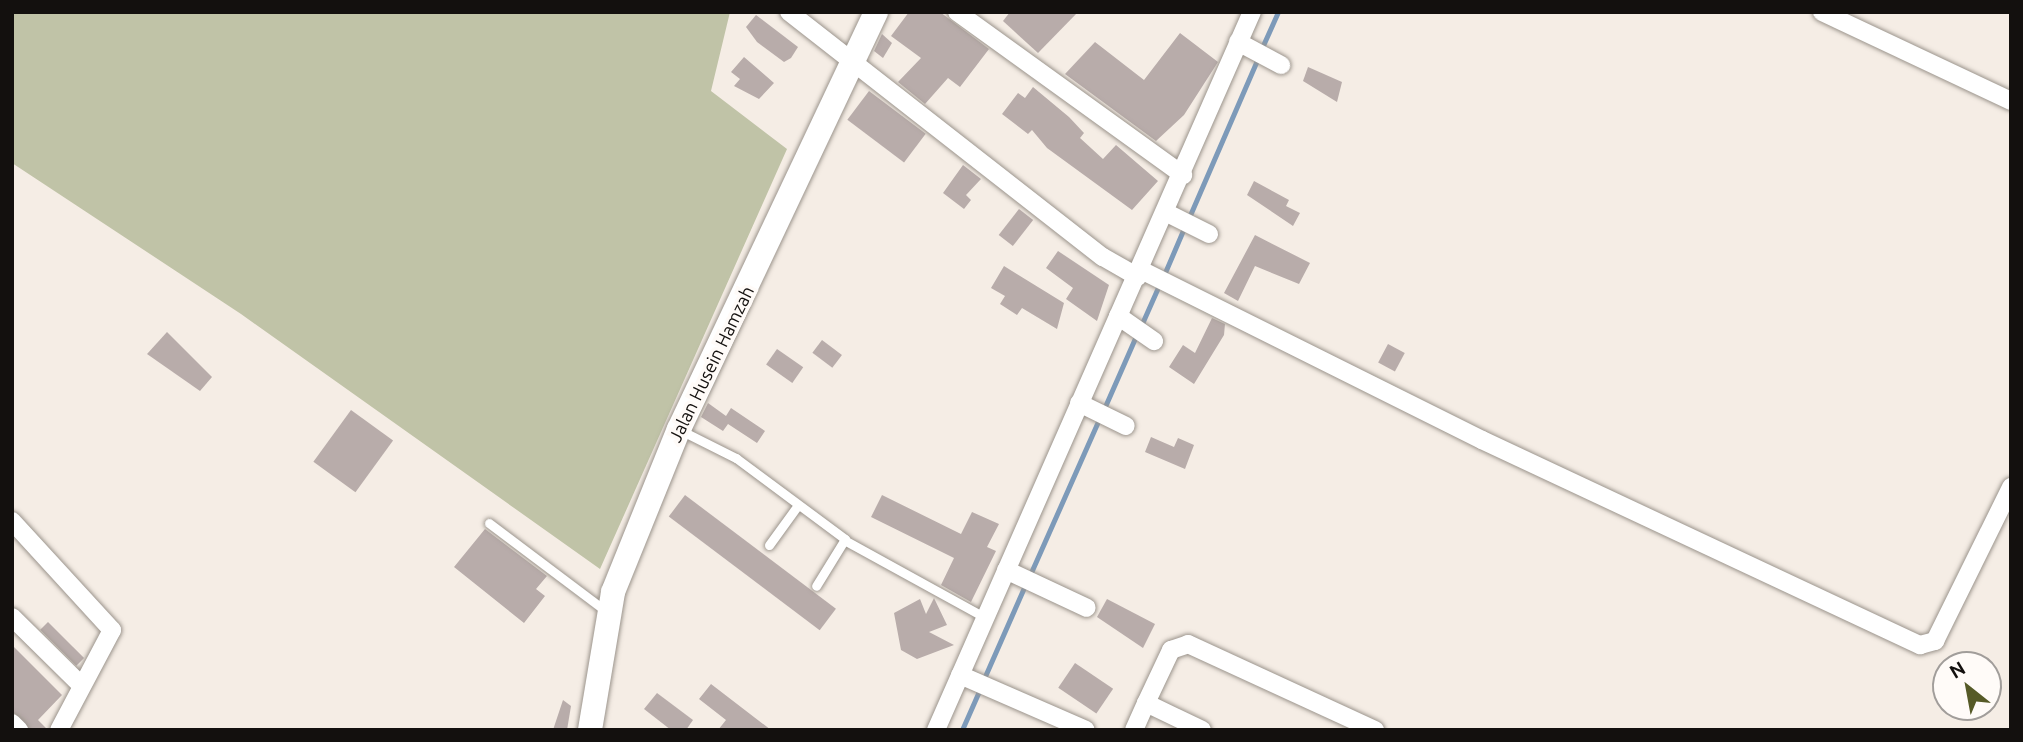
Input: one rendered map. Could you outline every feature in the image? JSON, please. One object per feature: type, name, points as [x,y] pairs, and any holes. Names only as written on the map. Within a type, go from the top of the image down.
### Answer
[{"type":"street","points":[[789,12],[1103,257],[1920,645],[1935,641],[2011,487]]},
{"type":"street","name":"Jalan Husein Hamzah","points":[[590,730],[607,612],[679,429],[876,12]]},
{"type":"street","points":[[957,12],[1183,175]]},
{"type":"street","points":[[936,730],[965,677],[986,618],[1010,572],[1141,273],[1171,215],[1183,175],[1242,43],[1252,12]]},
{"type":"street","points":[[1822,12],[2011,101]]},
{"type":"street","points":[[1242,43],[1277,62]]},
{"type":"street","points":[[1171,215],[1205,232]]},
{"type":"street","points":[[1121,318],[1149,338]]},
{"type":"street","points":[[1082,404],[1121,424]]},
{"type":"street","points":[[12,521],[110,623],[112,630],[59,730]]},
{"type":"street","points":[[1010,572],[1045,585],[1087,608]]},
{"type":"street","points":[[12,617],[82,686]]},
{"type":"street","points":[[1134,730],[1171,650],[1188,645],[1376,730]]},
{"type":"street","points":[[965,677],[1086,730]]},
{"type":"street","points":[[1146,703],[1202,730]]},
{"type":"street","points":[[12,723],[19,730]]},
{"type":"lane","points":[[679,429],[725,451],[846,541],[986,618]]},
{"type":"lane","points":[[769,545],[798,505]]},
{"type":"lane","points":[[489,523],[607,612]]},
{"type":"lane","points":[[816,586],[846,541]]},
{"type":"green space","points":[[12,12],[730,12],[711,91],[787,149],[600,569],[241,314],[12,163]]},
{"type":"building","points":[[909,12],[940,12],[989,49],[960,87],[948,78],[925,104],[898,82],[921,58],[891,36]]},
{"type":"building","points":[[1010,12],[1078,12],[1038,53],[1003,21]]},
{"type":"building","points":[[756,15],[798,47],[791,58],[784,62],[757,42],[746,27]]},
{"type":"building","points":[[1180,33],[1218,62],[1184,115],[1156,141],[1065,74],[1095,42],[1144,80]]},
{"type":"building","points":[[882,34],[892,43],[883,58],[874,51]]},
{"type":"building","points":[[744,57],[774,83],[759,99],[734,86],[740,79],[731,72]]},
{"type":"building","points":[[1308,67],[1342,82],[1337,102],[1303,81]]},
{"type":"building","points":[[1033,87],[1069,117],[1084,133],[1080,138],[1103,159],[1116,145],[1158,181],[1132,210],[1047,148],[1032,130],[1028,134],[1002,114],[1018,93],[1025,98]]},
{"type":"building","points":[[869,91],[926,134],[904,162],[847,120]]},
{"type":"building","points":[[963,165],[981,179],[966,195],[971,200],[964,209],[943,193]]},
{"type":"building","points":[[1254,181],[1289,200],[1286,206],[1300,213],[1293,226],[1247,195]]},
{"type":"building","points":[[1019,209],[1033,220],[1013,246],[999,235]]},
{"type":"building","points":[[1255,235],[1310,263],[1299,284],[1255,266],[1238,301],[1224,293]]},
{"type":"building","points":[[1058,251],[1109,285],[1097,321],[1066,299],[1073,288],[1046,268]]},
{"type":"building","points":[[1004,266],[1064,303],[1057,329],[1022,308],[1017,315],[1000,304],[1005,296],[991,288]]},
{"type":"building","points":[[1212,318],[1225,324],[1224,335],[1194,384],[1169,367],[1183,345],[1195,353]]},
{"type":"building","points":[[167,332],[212,377],[200,391],[147,354]]},
{"type":"building","points":[[822,340],[842,355],[832,368],[812,353]]},
{"type":"building","points":[[1388,344],[1405,353],[1395,371],[1378,363]]},
{"type":"building","points":[[777,349],[803,367],[792,383],[766,365]]},
{"type":"building","points":[[708,403],[726,416],[731,408],[765,431],[757,443],[728,424],[723,431],[701,417]]},
{"type":"building","points":[[351,410],[393,441],[355,492],[313,462]]},
{"type":"building","points":[[1151,437],[1174,447],[1178,438],[1194,445],[1185,469],[1145,452]]},
{"type":"building","points":[[685,495],[836,609],[820,630],[669,517]]},
{"type":"building","points":[[882,495],[961,534],[972,512],[999,524],[987,547],[996,551],[971,602],[941,585],[954,558],[871,517]]},
{"type":"building","points":[[485,529],[547,576],[536,589],[545,596],[524,623],[454,567]]},
{"type":"building","points":[[934,598],[947,625],[929,632],[954,645],[917,659],[901,650],[894,613],[920,599],[926,614]]},
{"type":"building","points":[[1107,599],[1155,624],[1143,648],[1097,617]]},
{"type":"building","points":[[48,622],[84,658],[76,666],[40,630]]},
{"type":"building","points":[[12,645],[62,695],[38,720],[48,730],[30,730],[12,711]]},
{"type":"building","points":[[1075,663],[1113,689],[1096,714],[1058,688]]},
{"type":"building","points":[[711,684],[771,730],[718,730],[726,720],[699,699]]},
{"type":"building","points":[[657,693],[693,720],[686,730],[671,730],[644,709]]},
{"type":"building","points":[[563,700],[571,706],[567,730],[553,730]]},
{"type":"waterway","points":[[1261,50],[1278,12]]},
{"type":"waterway","points":[[1188,220],[1258,58]]},
{"type":"waterway","points":[[1164,275],[1184,228]]},
{"type":"waterway","points":[[1141,326],[1160,283]]},
{"type":"waterway","points":[[1104,409],[1137,334]]},
{"type":"waterway","points":[[1030,575],[1100,417]]},
{"type":"waterway","points":[[983,681],[1026,583]]},
{"type":"waterway","points":[[962,730],[980,689]]}]
